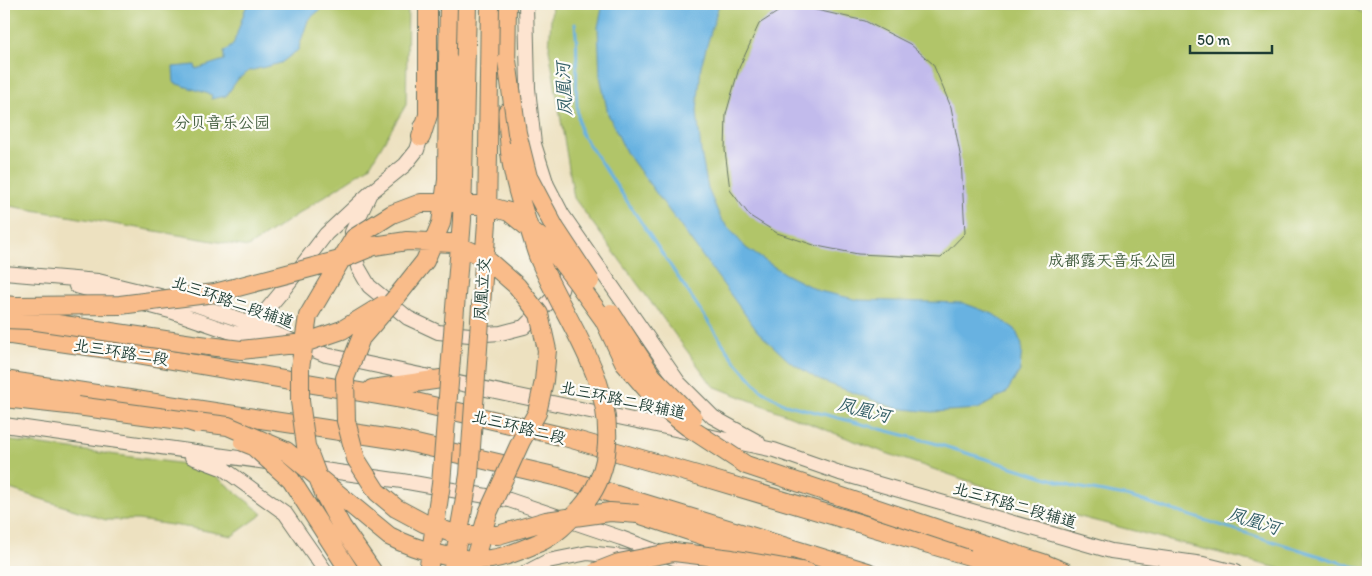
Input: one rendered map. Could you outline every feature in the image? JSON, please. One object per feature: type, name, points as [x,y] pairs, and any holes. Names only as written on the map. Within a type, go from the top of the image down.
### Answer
[{"type":"highway","points":[[421,137],[428,115],[428,4]]},
{"type":"highway","points":[[449,4],[447,180],[441,223],[425,261],[361,338],[346,378],[346,421],[356,459],[377,492],[396,508],[424,523],[449,532],[471,535],[498,535],[546,521],[610,512],[638,514],[815,572]]},
{"type":"highway","name":"凤凰立交","points":[[428,572],[440,484],[462,220],[467,4]]},
{"type":"highway","name":"凤凰立交","points":[[452,572],[469,475],[487,222],[490,4]]},
{"type":"highway","points":[[4,398],[228,426],[286,451],[389,536],[404,544],[445,555],[491,559],[514,553],[543,541],[562,528],[590,499],[603,470],[608,437],[605,403],[595,373],[540,260],[512,175],[507,102],[507,4]]},
{"type":"highway","points":[[506,60],[518,133],[528,177],[556,228],[652,376],[681,408],[746,465]]},
{"type":"highway","points":[[373,572],[342,527],[325,496],[306,446],[300,401],[300,368],[308,316],[354,238],[392,214],[421,203],[454,203],[488,206],[509,212],[546,242],[604,320],[626,364],[660,406],[746,465],[1043,563],[1065,572]]},
{"type":"highway","points":[[4,305],[120,304],[215,293],[340,260],[374,246],[407,241],[453,242],[485,258],[518,286],[539,314],[547,350],[544,381],[536,414],[521,441],[488,512],[471,572]]},
{"type":"highway","points":[[4,319],[30,320],[241,350],[304,343],[342,330],[398,295]]},
{"type":"highway","name":"北三环路二段","points":[[4,334],[407,400],[566,437],[1023,572]]},
{"type":"highway","points":[[355,391],[441,379]]},
{"type":"highway","points":[[4,380],[408,442],[558,476],[868,572]]},
{"type":"highway","points":[[188,421],[253,446],[291,480],[350,572]]},
{"type":"highway","points":[[596,572],[619,563],[674,552],[732,559],[807,572]]},
{"type":"main road","points":[[247,322],[264,312],[326,234],[370,193],[405,165],[417,150],[421,137],[420,4]]},
{"type":"main road","points":[[526,4],[528,88],[534,144],[547,185],[562,214],[679,383],[713,418],[774,450]]},
{"type":"main road","points":[[370,193],[352,232],[358,267],[369,286],[408,318],[438,332],[446,333],[470,335],[501,333],[524,327],[561,290],[565,276],[562,214]]},
{"type":"main road","points":[[8,273],[84,287],[170,311],[231,332],[326,355]]},
{"type":"main road","name":"北三环路二段辅道","points":[[8,273],[98,281],[197,305],[247,322],[326,355],[774,450],[840,473],[1116,552],[1203,564],[1235,572]]},
{"type":"main road","points":[[4,425],[402,481],[509,500],[621,538],[711,572]]},
{"type":"main road","points":[[165,447],[224,469],[286,512],[326,572]]},
{"type":"main road","points":[[1116,552],[1186,572]]},
{"type":"main road","points":[[527,572],[548,561],[588,553],[685,563]]},
{"type":"green space","name":"分贝音乐公园","points":[[4,4],[408,4],[406,105],[369,167],[248,247],[4,205]]},
{"type":"green space","name":"成都露天音乐公园","points":[[552,4],[1344,4],[1368,15],[1368,572],[1293,572],[1057,511],[883,452],[713,386],[574,198],[549,49]]},
{"type":"green space","points":[[4,440],[185,464],[212,473],[263,514],[232,536],[138,520],[106,520],[4,487]]},
{"type":"water","points":[[254,4],[327,4],[308,20],[298,50],[281,63],[249,71],[238,79],[226,96],[211,99],[212,95],[174,83],[173,67],[195,65],[196,69],[224,60],[224,52],[233,45],[246,7]]},
{"type":"water","points":[[603,4],[719,4],[701,66],[697,111],[701,152],[708,189],[721,219],[746,248],[785,274],[819,291],[859,300],[963,303],[993,314],[1015,329],[1022,345],[1020,371],[1006,393],[978,409],[932,412],[895,408],[819,380],[789,361],[758,332],[626,152],[608,114],[600,76],[598,27]]},
{"type":"building","points":[[790,4],[865,21],[910,44],[933,64],[951,107],[961,159],[965,233],[941,258],[858,254],[817,246],[777,233],[750,216],[730,190],[725,150],[726,114],[739,68],[759,24]]},
{"type":"waterway","name":"凤凰河","points":[[575,24],[577,51],[576,92],[581,133],[734,360],[761,390],[785,404],[934,443],[1077,487],[1130,497],[1368,571]]}]
